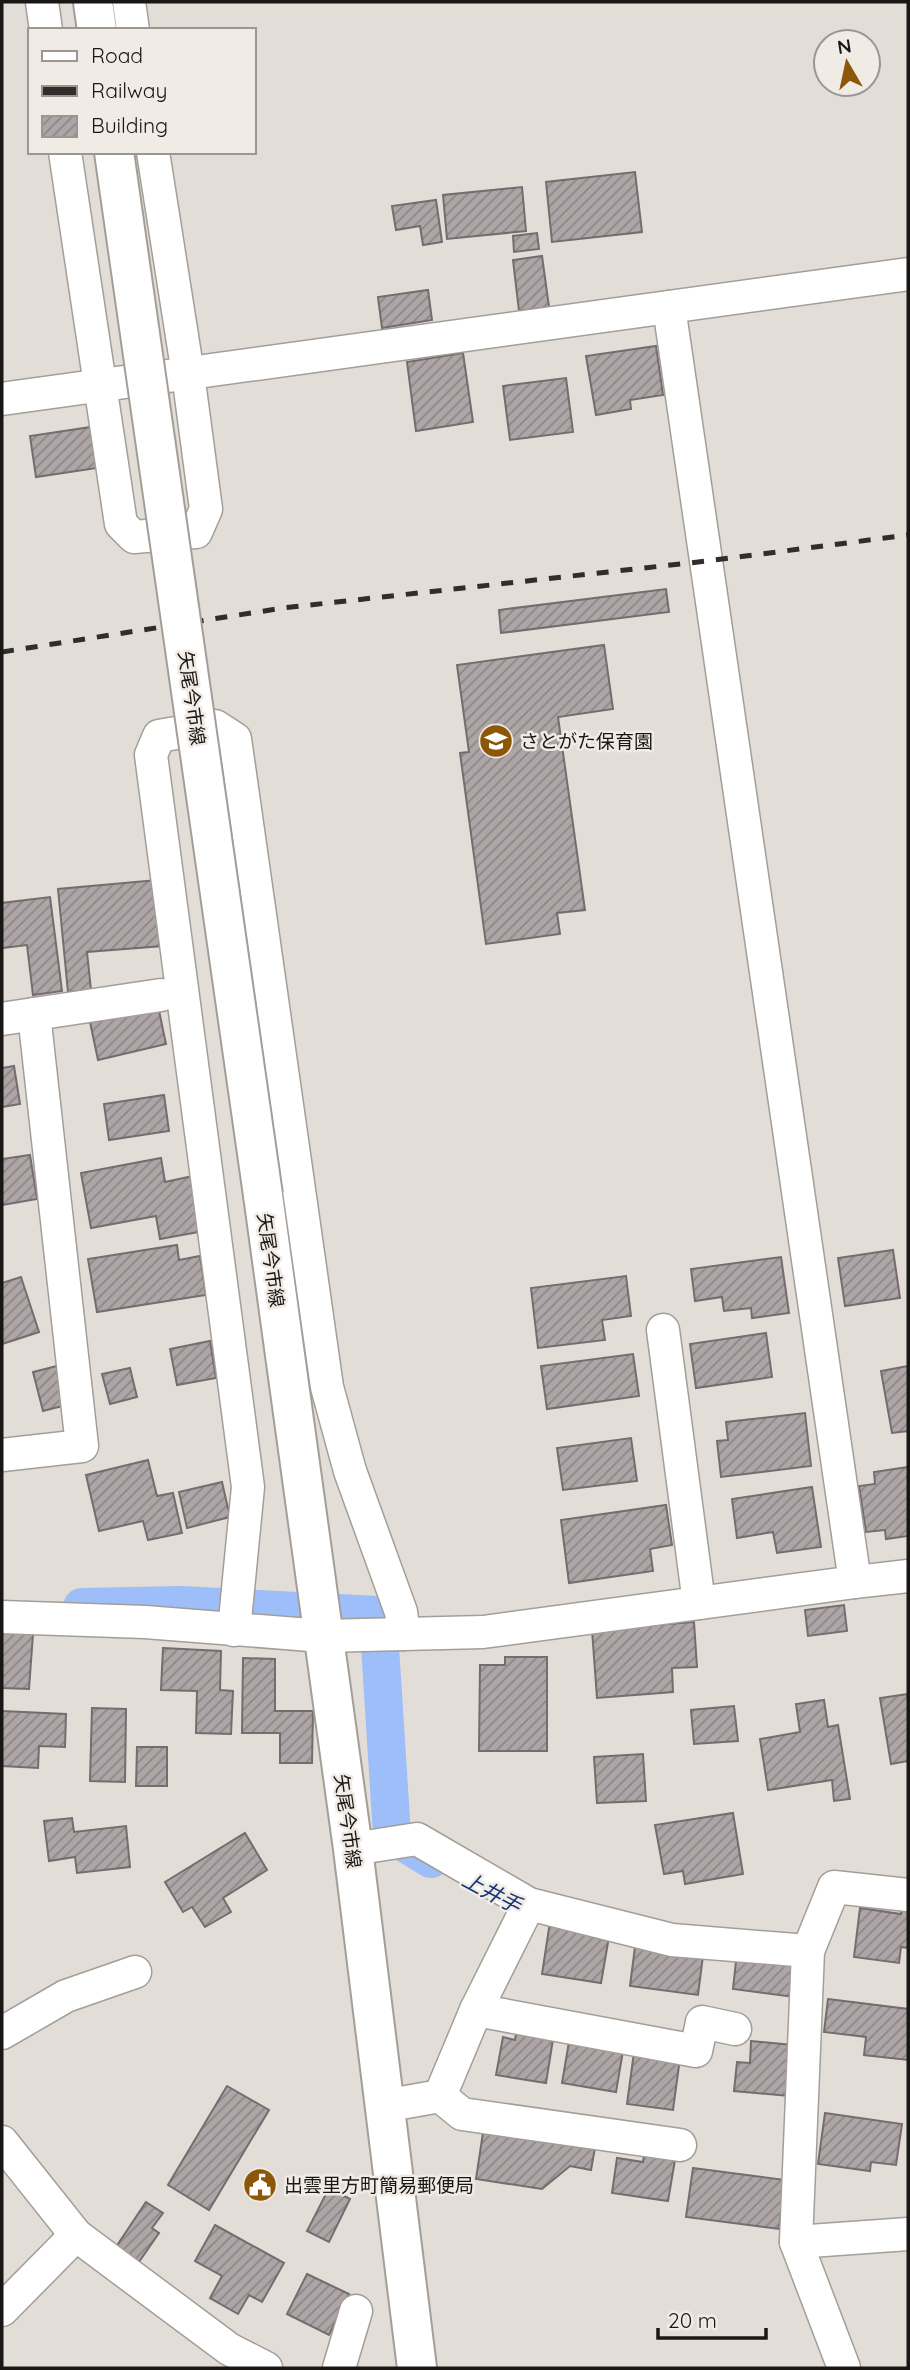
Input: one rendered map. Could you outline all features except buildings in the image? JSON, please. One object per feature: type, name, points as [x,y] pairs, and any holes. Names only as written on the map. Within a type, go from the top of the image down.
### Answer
[{"type":"main road","points":[[93,2],[97,28]]},
{"type":"main road","name":"矢尾今市線","points":[[114,154],[353,1849],[417,2368]]},
{"type":"street","points":[[42,2],[46,28]]},
{"type":"street","points":[[129,2],[133,28]]},
{"type":"street","points":[[65,154],[121,524],[134,537],[196,532],[206,509],[153,154]]},
{"type":"street","points":[[2,399],[908,274]]},
{"type":"street","points":[[669,307],[855,1581]]},
{"type":"street","points":[[234,1630],[248,1487],[151,755],[159,736],[215,726],[235,739],[327,1387],[350,1471],[401,1612],[404,1634]]},
{"type":"street","points":[[2,1018],[161,995]]},
{"type":"street","points":[[2,1455],[82,1446],[34,1014]]},
{"type":"street","points":[[663,1330],[699,1603]]},
{"type":"street","points":[[2,1617],[145,1622],[323,1636],[483,1632],[908,1576]]},
{"type":"street","points":[[353,1849],[417,1839],[529,1904],[672,1940],[808,1951]]},
{"type":"street","points":[[844,2368],[796,2242],[808,1951],[834,1887],[908,1895]]},
{"type":"street","points":[[440,2096],[476,2010],[529,1904]]},
{"type":"street","points":[[2,2034],[65,1996],[135,1972]]},
{"type":"street","points":[[476,2010],[696,2051],[702,2022],[735,2029]]},
{"type":"street","points":[[384,2106],[440,2096],[462,2114],[680,2145]]},
{"type":"street","points":[[2,2142],[76,2235],[229,2349],[266,2368]]},
{"type":"street","points":[[796,2242],[908,2234]]},
{"type":"street","points":[[2,2310],[76,2235]]},
{"type":"street","points":[[339,2368],[356,2311]]},
{"type":"waterway","name":"上井手","points":[[82,1607],[181,1605],[378,1615],[392,1835],[431,1859]]},
{"type":"railway","points":[[2,652],[283,608],[707,561],[908,535]]},
{"type":"place","name":"さとがた保育園","points":[[496,741]]},
{"type":"place","name":"出雲里方町簡易郵便局","points":[[260,2185]]}]
